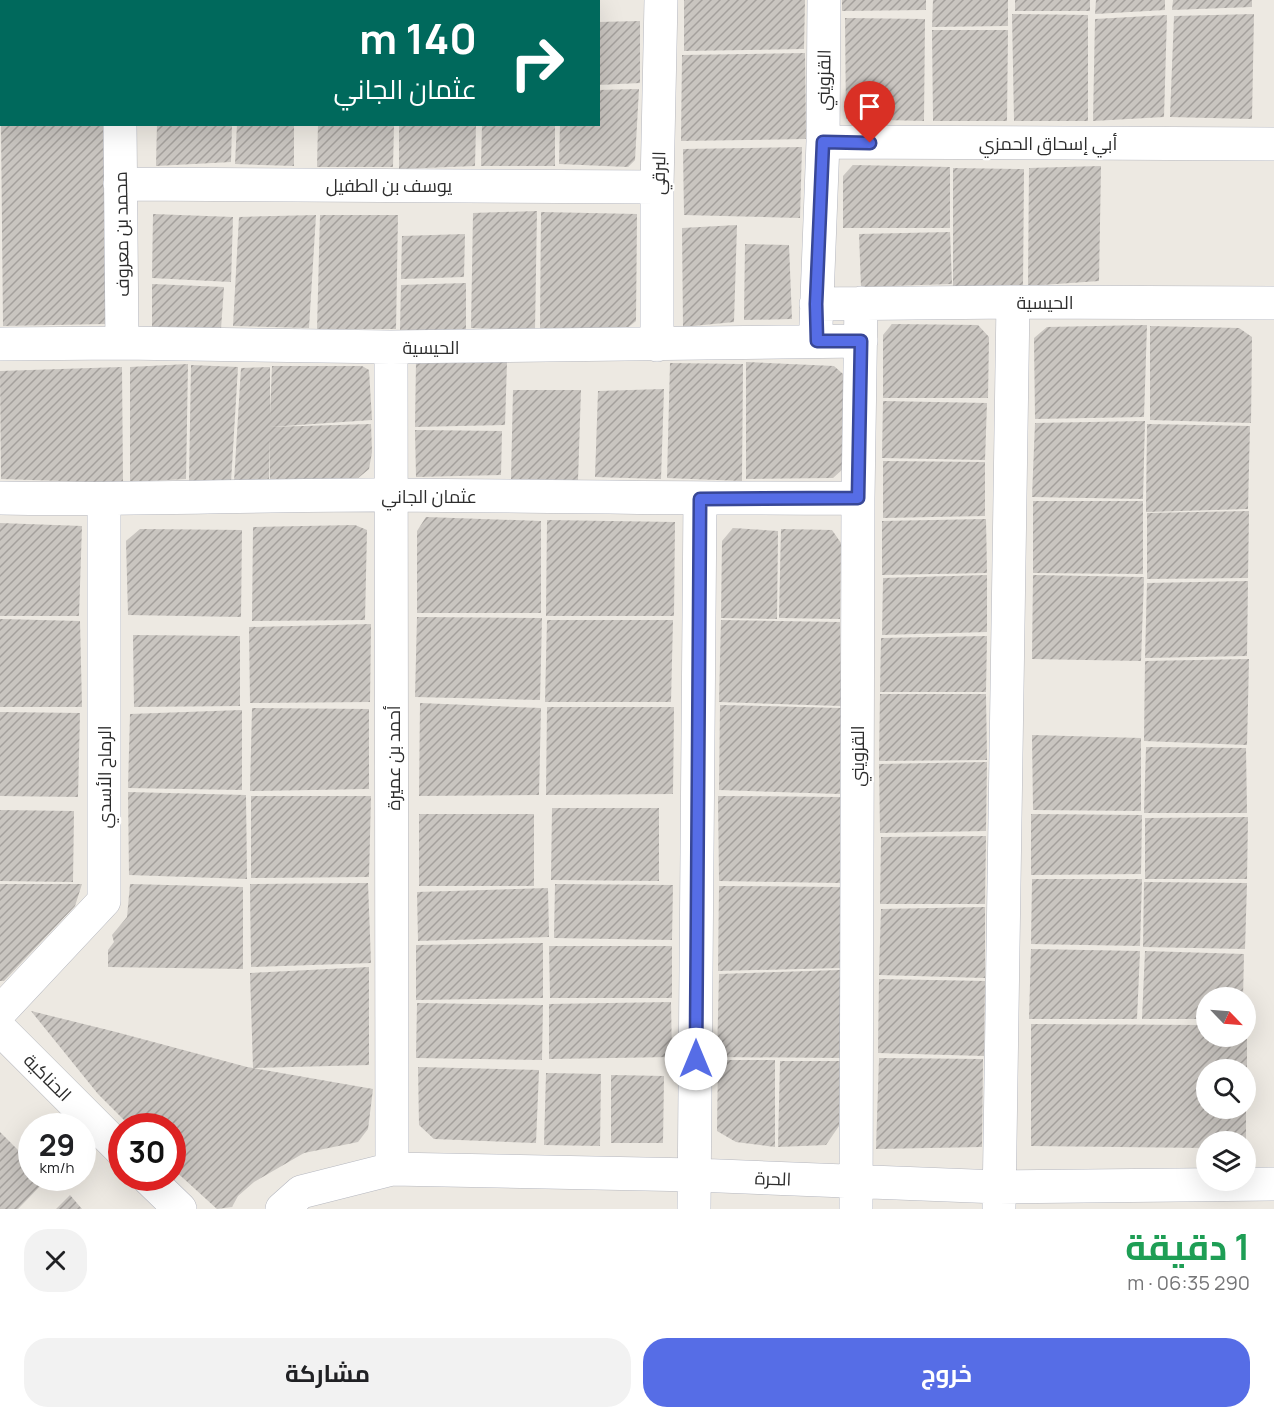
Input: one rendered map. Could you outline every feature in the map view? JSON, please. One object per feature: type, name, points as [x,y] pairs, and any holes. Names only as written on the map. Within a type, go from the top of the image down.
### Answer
[{"type":"street","name":"البرقي","points":[[657,345],[657,187],[661,0]]},
{"type":"street","name":"القزويني","points":[[817,341],[816,304],[823,142],[824,0]]},
{"type":"street","name":"محمد بن معروف","points":[[120,126],[122,343]]},
{"type":"street","name":"أبي إسحاق الحمزي","points":[[823,142],[1274,144]]},
{"type":"street","name":"يوسف بن الطفيل","points":[[120,184],[657,187]]},
{"type":"street","points":[[999,1198],[1013,302]]},
{"type":"street","name":"القزويني","points":[[856,1195],[858,498],[861,303]]},
{"type":"street","name":"الحيسية","points":[[816,304],[1274,303]]},
{"type":"street","name":"الحيسية","points":[[0,344],[122,343],[391,347],[861,341]]},
{"type":"street","name":"أحمد بن عميرة","points":[[391,347],[393,495],[392,1169]]},
{"type":"street","name":"عثمان الجاني","points":[[0,498],[104,500],[393,495],[700,499],[858,498]]},
{"type":"street","points":[[694,1209],[700,499]]},
{"type":"street","name":"الرماح الأسدي","points":[[0,1012],[104,901],[104,500]]},
{"type":"street","name":"الحناكية","points":[[0,1029],[108,1137]]},
{"type":"street","name":"الحرة","points":[[282,1209],[301,1192],[392,1169],[695,1175],[856,1195],[999,1198],[1274,1184]]},
{"type":"street","points":[[161,1191],[180,1209]]},
{"type":"building","points":[[684,0],[805,0],[804,49],[684,51]]},
{"type":"building","points":[[842,0],[926,0],[926,10],[842,11]]},
{"type":"building","points":[[933,0],[1008,0],[1008,26],[932,27]]},
{"type":"building","points":[[1015,0],[1090,0],[1090,11],[1015,11]]},
{"type":"building","points":[[1096,0],[1165,0],[1165,10],[1095,14]]},
{"type":"building","points":[[1173,0],[1252,0],[1252,7],[1172,10]]},
{"type":"building","points":[[1012,14],[1088,15],[1088,121],[1014,121]]},
{"type":"building","points":[[1254,14],[1252,119],[1170,117],[1174,16]]},
{"type":"building","points":[[1167,15],[1164,117],[1093,121],[1095,19]]},
{"type":"building","points":[[845,18],[925,19],[924,121],[846,119]]},
{"type":"building","points":[[640,21],[640,83],[600,85],[600,22]]},
{"type":"building","points":[[932,30],[1008,30],[1007,121],[933,121]]},
{"type":"building","points":[[805,53],[806,139],[681,141],[682,55]]},
{"type":"building","points":[[639,89],[635,160],[628,167],[559,164],[560,126],[600,126],[600,90]]},
{"type":"building","points":[[1,126],[106,126],[105,324],[3,326]]},
{"type":"building","points":[[157,126],[232,126],[231,162],[156,166]]},
{"type":"building","points":[[237,126],[294,126],[294,166],[235,164]]},
{"type":"building","points":[[318,126],[394,126],[393,167],[317,167]]},
{"type":"building","points":[[399,126],[476,126],[475,166],[399,169]]},
{"type":"building","points":[[482,126],[555,126],[555,166],[481,166]]},
{"type":"building","points":[[802,147],[800,218],[684,215],[683,149]]},
{"type":"building","points":[[853,165],[950,167],[950,228],[843,228],[843,176]]},
{"type":"building","points":[[1101,166],[1099,281],[1028,286],[1029,168]]},
{"type":"building","points":[[953,168],[1024,169],[1023,288],[953,291]]},
{"type":"building","points":[[537,211],[535,330],[471,328],[473,213]]},
{"type":"building","points":[[541,212],[637,214],[636,321],[626,329],[540,331]]},
{"type":"building","points":[[153,214],[233,217],[231,282],[152,278]]},
{"type":"building","points":[[316,215],[309,328],[233,326],[239,217]]},
{"type":"building","points":[[320,215],[398,215],[396,329],[317,329]]},
{"type":"building","points":[[737,225],[734,322],[683,327],[682,228]]},
{"type":"building","points":[[950,232],[952,284],[861,287],[859,234]]},
{"type":"building","points":[[465,234],[464,277],[401,279],[402,236]]},
{"type":"building","points":[[745,244],[789,245],[792,319],[744,320]]},
{"type":"building","points":[[466,283],[466,330],[400,332],[401,285]]},
{"type":"building","points":[[152,284],[224,287],[221,329],[152,328]]},
{"type":"building","points":[[892,324],[978,325],[989,337],[988,398],[883,398],[883,335]]},
{"type":"building","points":[[1147,325],[1144,417],[1035,419],[1034,338],[1047,327]]},
{"type":"building","points":[[1150,326],[1239,328],[1252,337],[1251,423],[1150,420]]},
{"type":"building","points":[[416,361],[507,362],[505,425],[415,427]]},
{"type":"building","points":[[746,362],[834,366],[843,374],[843,469],[833,478],[746,479]]},
{"type":"building","points":[[670,363],[743,364],[742,481],[667,478]]},
{"type":"building","points":[[188,364],[186,479],[130,482],[130,367]]},
{"type":"building","points":[[191,365],[238,367],[231,482],[189,481]]},
{"type":"building","points":[[272,366],[362,366],[369,370],[372,420],[269,427],[371,424],[372,452],[369,469],[357,479],[270,481],[269,437],[269,481],[234,482],[241,368],[270,367],[270,416]]},
{"type":"building","points":[[122,367],[123,483],[1,479],[0,371]]},
{"type":"building","points":[[664,389],[661,479],[595,477],[598,391]]},
{"type":"building","points":[[513,390],[581,390],[578,480],[511,479]]},
{"type":"building","points":[[883,401],[987,403],[985,460],[882,458]]},
{"type":"building","points":[[1145,421],[1143,499],[1032,497],[1035,423]]},
{"type":"building","points":[[1147,424],[1250,426],[1248,509],[1146,512]]},
{"type":"building","points":[[415,430],[502,431],[501,475],[416,477]]},
{"type":"building","points":[[883,461],[985,462],[985,516],[883,518]]},
{"type":"building","points":[[1033,501],[1143,501],[1143,574],[1033,573]]},
{"type":"building","points":[[1249,511],[1248,578],[1147,579],[1147,513]]},
{"type":"building","points":[[426,517],[541,521],[541,613],[417,613],[417,531]]},
{"type":"building","points":[[986,519],[987,573],[882,575],[882,521]]},
{"type":"building","points":[[547,520],[675,522],[674,616],[546,616]]},
{"type":"building","points":[[0,523],[82,526],[79,616],[0,616]]},
{"type":"building","points":[[355,525],[367,530],[365,620],[252,621],[253,527]]},
{"type":"building","points":[[733,528],[778,531],[777,619],[721,618],[722,541]]},
{"type":"building","points":[[140,529],[242,530],[241,617],[128,615],[126,541]]},
{"type":"building","points":[[781,529],[832,530],[841,543],[840,619],[779,618]]},
{"type":"building","points":[[987,575],[987,632],[882,635],[883,578]]},
{"type":"building","points":[[1033,575],[1144,577],[1141,661],[1032,659]]},
{"type":"building","points":[[1248,581],[1247,656],[1145,658],[1147,583]]},
{"type":"building","points":[[417,617],[542,618],[540,700],[415,697]]},
{"type":"building","points":[[0,619],[80,621],[82,707],[0,707]]},
{"type":"building","points":[[547,620],[673,620],[671,702],[545,702]]},
{"type":"building","points":[[721,620],[840,622],[841,706],[719,702]]},
{"type":"building","points":[[371,624],[370,702],[250,703],[249,627]]},
{"type":"building","points":[[133,635],[240,636],[240,706],[134,707]]},
{"type":"building","points":[[987,636],[986,692],[880,692],[881,638]]},
{"type":"building","points":[[1249,659],[1247,745],[1144,741],[1145,661]]},
{"type":"building","points":[[880,694],[986,694],[987,760],[879,761]]},
{"type":"building","points":[[420,703],[541,708],[539,795],[419,796]]},
{"type":"building","points":[[720,705],[841,708],[840,794],[719,790]]},
{"type":"building","points":[[547,707],[674,707],[673,794],[546,795]]},
{"type":"building","points":[[252,708],[369,709],[369,789],[250,791]]},
{"type":"building","points":[[242,710],[242,790],[128,788],[130,714]]},
{"type":"building","points":[[0,712],[80,713],[78,797],[0,796]]},
{"type":"building","points":[[1032,735],[1141,738],[1141,811],[1033,810]]},
{"type":"building","points":[[1146,747],[1246,748],[1247,813],[1144,813]]},
{"type":"building","points":[[987,762],[986,831],[880,833],[879,764]]},
{"type":"building","points":[[128,792],[246,795],[247,879],[129,875]]},
{"type":"building","points":[[251,796],[371,796],[369,877],[251,878]]},
{"type":"building","points":[[718,796],[841,797],[840,883],[719,881]]},
{"type":"building","points":[[552,808],[659,808],[659,881],[551,880]]},
{"type":"building","points":[[0,810],[74,811],[73,882],[0,881]]},
{"type":"building","points":[[419,814],[534,814],[534,886],[419,886]]},
{"type":"building","points":[[1031,814],[1142,815],[1141,874],[1031,875]]},
{"type":"building","points":[[1248,817],[1247,879],[1145,879],[1145,818]]},
{"type":"building","points":[[986,836],[985,904],[880,904],[881,837]]},
{"type":"building","points":[[1032,879],[1142,879],[1140,946],[1031,944]]},
{"type":"building","points":[[1144,882],[1247,883],[1245,949],[1143,947]]},
{"type":"building","points":[[368,883],[371,963],[251,967],[250,884]]},
{"type":"building","points":[[0,884],[82,884],[75,906],[4,981],[0,981]]},
{"type":"building","points":[[130,884],[243,887],[243,969],[108,967],[108,950],[114,942],[112,935],[127,917]]},
{"type":"building","points":[[555,884],[673,885],[672,940],[554,938]]},
{"type":"building","points":[[719,886],[840,887],[840,968],[718,971]]},
{"type":"building","points":[[548,888],[549,937],[418,941],[417,892]]},
{"type":"building","points":[[985,907],[985,978],[879,975],[881,909]]},
{"type":"building","points":[[543,943],[543,998],[416,1000],[416,945]]},
{"type":"building","points":[[549,946],[672,946],[672,998],[550,998]]},
{"type":"building","points":[[1031,949],[1140,951],[1137,1019],[1029,1019]]},
{"type":"building","points":[[1145,951],[1244,954],[1243,987],[1196,987],[1196,1019],[1142,1019]]},
{"type":"building","points":[[369,967],[369,1065],[253,1068],[250,973]]},
{"type":"building","points":[[840,970],[841,1058],[717,1057],[719,974]]},
{"type":"building","points":[[879,979],[985,981],[984,1056],[878,1053]]},
{"type":"building","points":[[671,1002],[672,1057],[549,1059],[549,1004]]},
{"type":"building","points":[[417,1003],[543,1005],[542,1060],[416,1058]]},
{"type":"building","points":[[31,1011],[247,1067],[373,1089],[368,1129],[358,1142],[304,1153],[254,1182],[238,1196],[232,1207],[217,1209],[186,1181],[186,1113],[117,1113],[98,1094]]},
{"type":"building","points":[[1031,1024],[1196,1025],[1196,1047],[1247,1047],[1247,1059],[1196,1059],[1196,1119],[1246,1119],[1246,1131],[1196,1131],[1196,1148],[1031,1146]]},
{"type":"building","points":[[879,1058],[983,1059],[982,1147],[876,1149]]},
{"type":"building","points":[[718,1060],[775,1060],[775,1147],[736,1142],[717,1131]]},
{"type":"building","points":[[780,1061],[841,1061],[839,1126],[826,1145],[778,1147]]},
{"type":"building","points":[[418,1067],[539,1070],[536,1143],[434,1139],[419,1125]]},
{"type":"building","points":[[546,1073],[601,1074],[600,1146],[544,1145]]},
{"type":"building","points":[[611,1075],[664,1076],[663,1143],[611,1143]]},
{"type":"building","points":[[0,1132],[18,1150],[18,1191],[35,1191],[18,1209],[0,1209]]},
{"type":"building","points":[[70,1195],[82,1209],[56,1209]]},
{"type":"route","points":[[696,1059],[700,499],[858,498],[861,341],[817,341],[816,304],[823,142],[870,143]]}]
